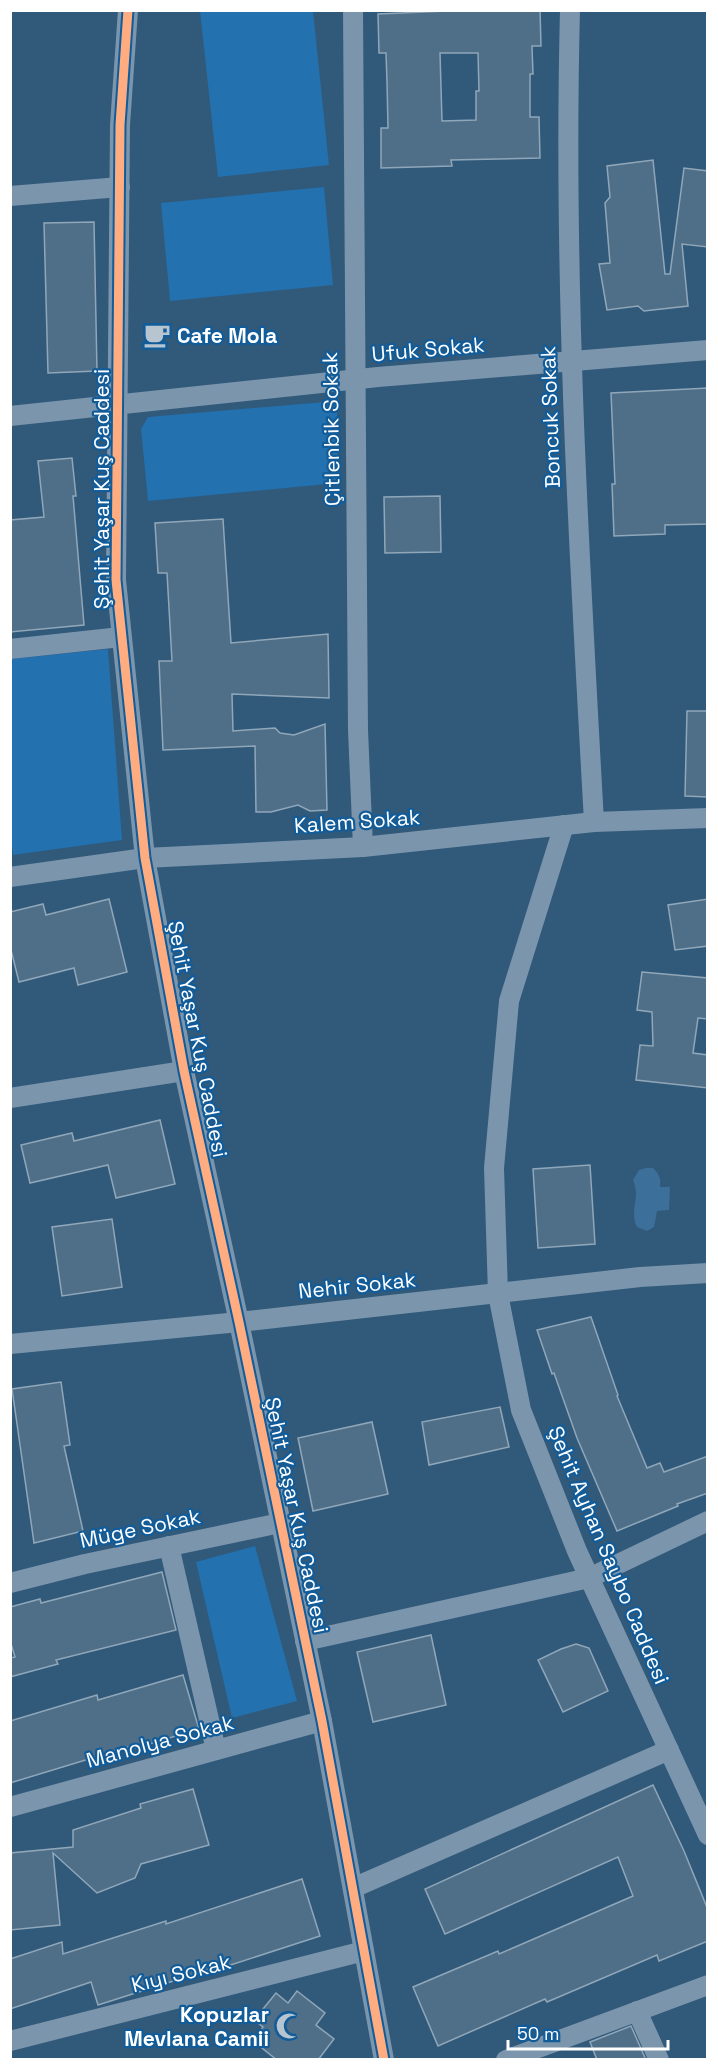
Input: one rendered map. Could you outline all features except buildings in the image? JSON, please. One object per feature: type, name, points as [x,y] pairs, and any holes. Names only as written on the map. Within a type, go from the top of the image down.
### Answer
[{"type":"street","name":"Şehit Yaşar Kuş Caddesi","points":[[128,10],[120,125],[116,580],[145,858],[184,1071],[322,1721],[384,2060]]},
{"type":"street","name":"Çitlenbik Sokak","points":[[353,10],[358,730],[363,847]]},
{"type":"street","name":"Boncuk Sokak","points":[[570,10],[568,65],[571,361],[594,822]]},
{"type":"street","points":[[10,196],[120,187]]},
{"type":"street","name":"Ufuk Sokak","points":[[10,416],[355,379],[708,350]]},
{"type":"street","points":[[10,649],[121,637]]},
{"type":"street","name":"Kalem Sokak","points":[[10,878],[145,858],[363,847],[594,822],[708,818]]},
{"type":"street","name":"Şehit Ayhan Saybo Caddesi","points":[[564,825],[508,1001],[494,1168],[498,1294],[521,1410],[577,1551],[708,1835]]},
{"type":"street","points":[[10,1098],[184,1071]]},
{"type":"street","name":"Nehir Sokak","points":[[10,1344],[239,1322],[640,1277],[708,1273]]},
{"type":"street","points":[[305,1641],[589,1578],[708,1521]]},
{"type":"street","name":"Müge Sokak","points":[[10,1583],[85,1564],[280,1523]]},
{"type":"street","points":[[169,1546],[216,1750]]},
{"type":"street","name":"Manolya Sokak","points":[[10,1807],[322,1721]]},
{"type":"street","points":[[353,1888],[669,1750]]},
{"type":"street","name":"Kıyı Sokak","points":[[10,2041],[364,1951]]},
{"type":"street","points":[[506,2060],[708,1985]]},
{"type":"street","points":[[637,2011],[659,2060]]},
{"type":"shaded area","points":[[200,11],[313,11],[329,165],[218,177]]},
{"type":"shaded area","points":[[324,187],[333,285],[170,301],[161,203]]},
{"type":"shaded area","points":[[337,401],[338,483],[148,501],[141,429],[148,417]]},
{"type":"shaded area","points":[[108,649],[122,840],[13,855],[10,828],[11,659]]},
{"type":"shaded area","points":[[653,1168],[657,1172],[660,1187],[670,1187],[669,1210],[657,1211],[654,1227],[647,1231],[637,1227],[635,1221],[636,1193],[633,1180],[639,1170]]},
{"type":"shaded area","points":[[255,1546],[297,1701],[232,1718],[196,1562]]},
{"type":"cycle path","points":[[128,10],[120,125],[116,580],[145,858],[184,1071],[322,1721],[384,2060]]},
{"type":"place","name":"Cafe Mola","points":[[157,335]]},
{"type":"place","name":"Kopuzlar Mevlana Camii","points":[[289,2026]]}]
